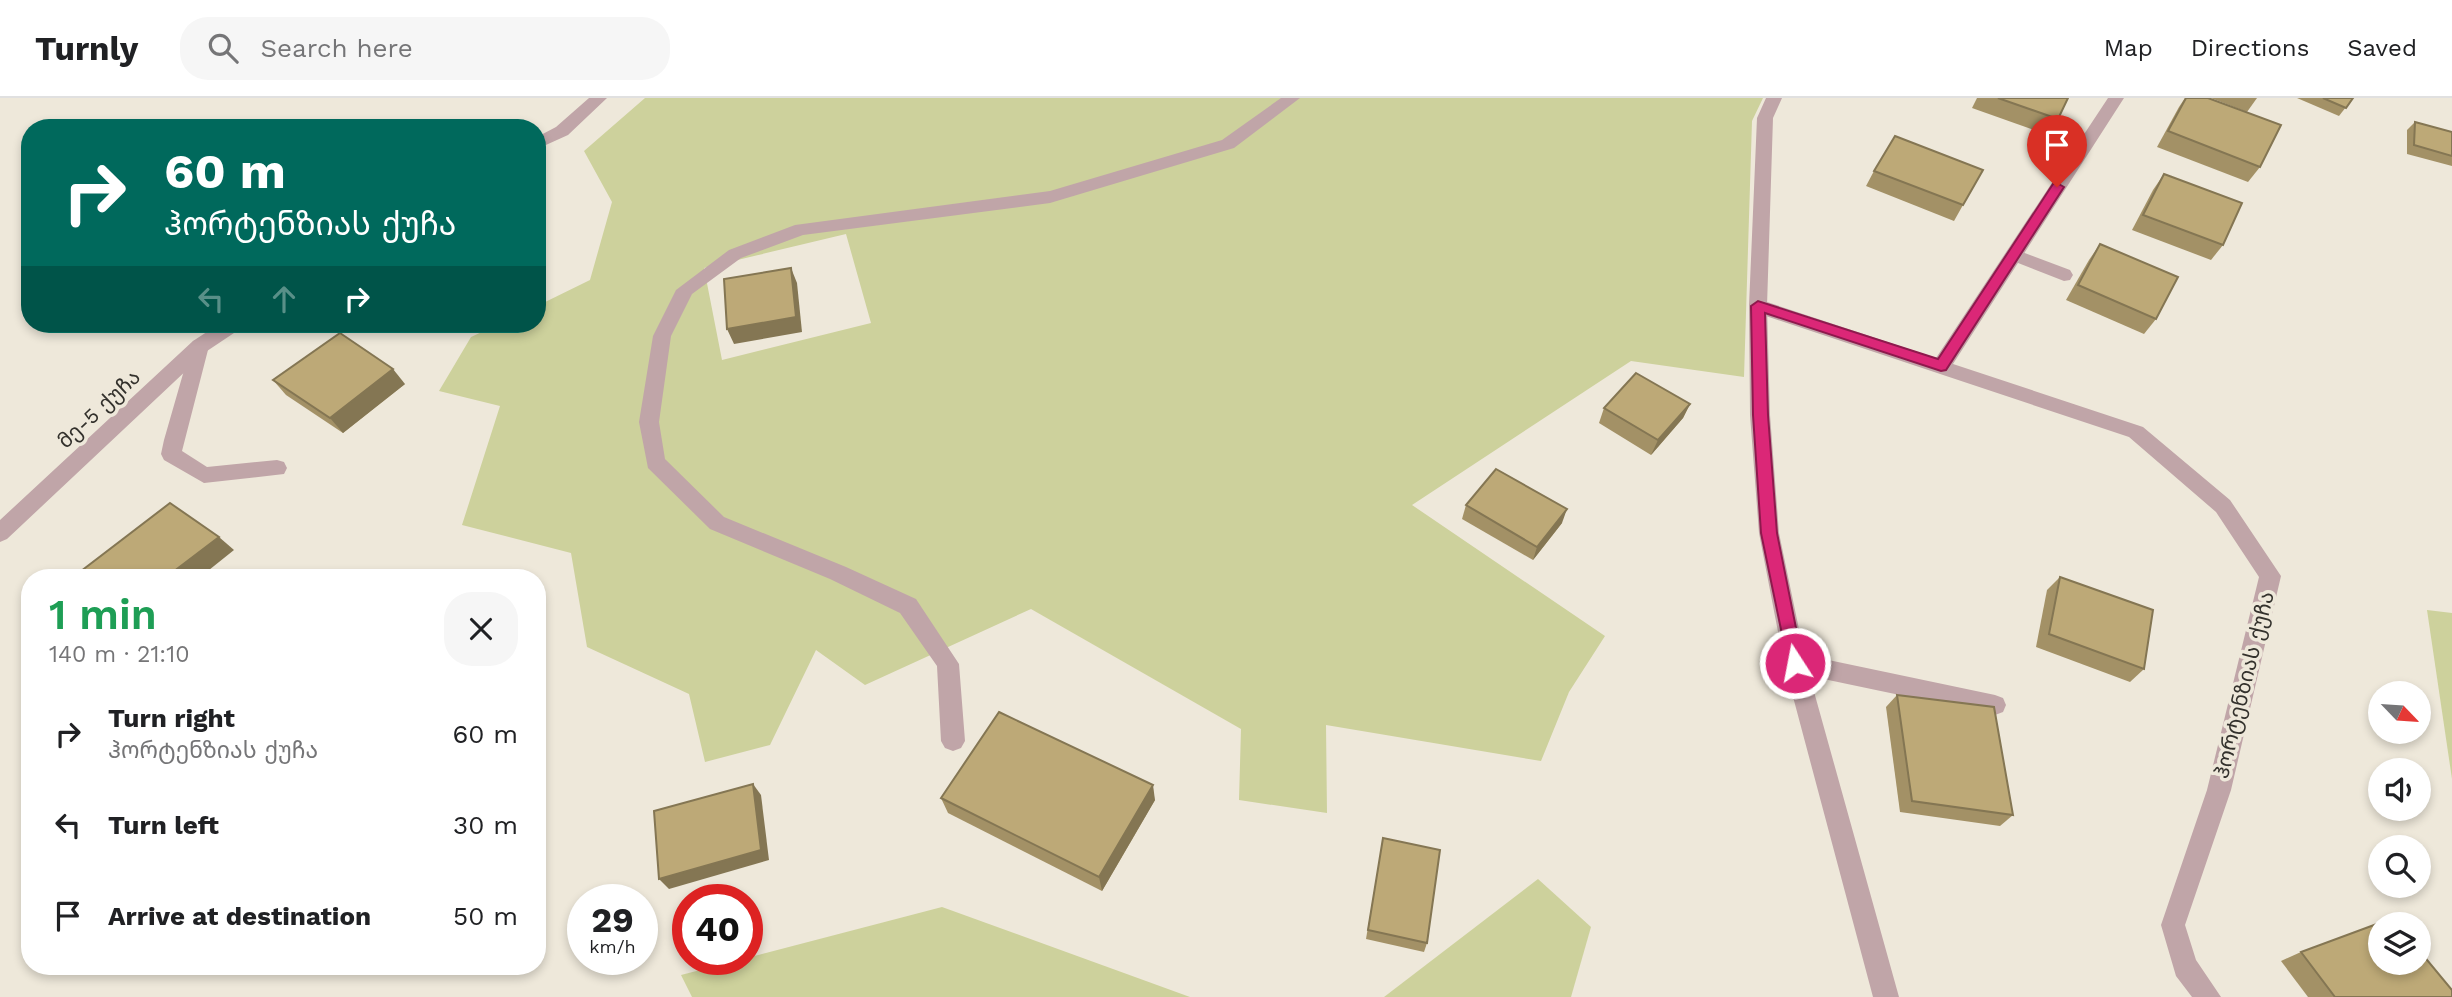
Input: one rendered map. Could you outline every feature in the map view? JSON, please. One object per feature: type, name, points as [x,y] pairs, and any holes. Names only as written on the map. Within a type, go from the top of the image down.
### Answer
[{"type":"street","points":[[546,139],[562,131],[599,98]]},
{"type":"street","points":[[953,741],[948,664],[908,606],[838,573],[717,523],[654,462],[649,422],[662,336],[685,290],[734,254],[801,229],[1050,197],[1228,144],[1292,98]]},
{"type":"street","points":[[1774,98],[1765,118],[1758,306],[1760,415],[1769,533],[1795,663],[1886,997]]},
{"type":"street","points":[[1941,366],[2116,98]]},
{"type":"street","points":[[2014,255],[2064,275]]},
{"type":"street","name":"ჰორტენზიას ქუჩა","points":[[1758,306],[2136,432],[2223,506],[2270,576],[2218,790],[2173,925],[2185,967],[2208,997]]},
{"type":"street","name":"მე-5 ქუჩა","points":[[0,533],[200,346],[220,333]]},
{"type":"street","points":[[200,346],[190,386],[177,419],[171,454],[204,475],[277,468]]},
{"type":"street","points":[[1795,663],[1995,705]]},
{"type":"green space","points":[[645,98],[1763,98],[1752,121],[1744,377],[1631,361],[1412,505],[1605,636],[1569,692],[1541,761],[1326,725],[1327,813],[1239,800],[1241,729],[1031,609],[865,685],[816,650],[770,745],[705,762],[689,694],[587,647],[571,553],[462,525],[500,406],[439,391],[471,337],[480,333],[546,333],[546,302],[590,280],[612,202],[584,151]],"holes":[[[846,234],[871,323],[722,360],[704,268]]]},
{"type":"green space","points":[[2427,610],[2452,613],[2452,779]]},
{"type":"green space","points":[[1538,879],[1591,927],[1571,997],[1384,997]]},
{"type":"green space","points":[[942,907],[1190,997],[692,997],[681,975],[763,975],[763,954]]},
{"type":"building","points":[[1998,98],[2068,98],[2058,119]]},
{"type":"building","points":[[2186,98],[2208,98],[2281,125],[2260,167],[2168,131]]},
{"type":"building","points":[[2323,98],[2353,98],[2346,108]]},
{"type":"building","points":[[2415,122],[2452,132],[2452,156],[2414,145]]},
{"type":"building","points":[[1895,136],[1983,170],[1963,205],[1874,171]]},
{"type":"building","points":[[2164,174],[2242,203],[2223,245],[2143,215]]},
{"type":"building","points":[[2100,244],[2178,277],[2156,319],[2078,285]]},
{"type":"building","points":[[791,268],[796,317],[727,329],[724,279]]},
{"type":"building","points":[[340,333],[393,369],[330,418],[273,380]]},
{"type":"building","points":[[1636,373],[1690,404],[1658,440],[1604,408]]},
{"type":"building","points":[[1496,469],[1567,509],[1537,547],[1466,505]]},
{"type":"building","points":[[170,503],[219,537],[177,569],[84,569]]},
{"type":"building","points":[[2060,577],[2153,610],[2144,669],[2049,634]]},
{"type":"building","points":[[1897,695],[1994,707],[2013,815],[1912,801]]},
{"type":"building","points":[[999,712],[1153,785],[1099,877],[941,798]]},
{"type":"building","points":[[753,784],[761,850],[659,879],[654,811]]},
{"type":"building","points":[[1383,838],[1440,850],[1427,943],[1368,930]]},
{"type":"building","points":[[2368,927],[2368,975],[2431,975],[2431,965],[2452,990],[2452,997],[2335,997],[2301,952]]},
{"type":"route","points":[[1795,663],[1769,533],[1760,415],[1758,306],[1941,366],[2057,187]]}]
